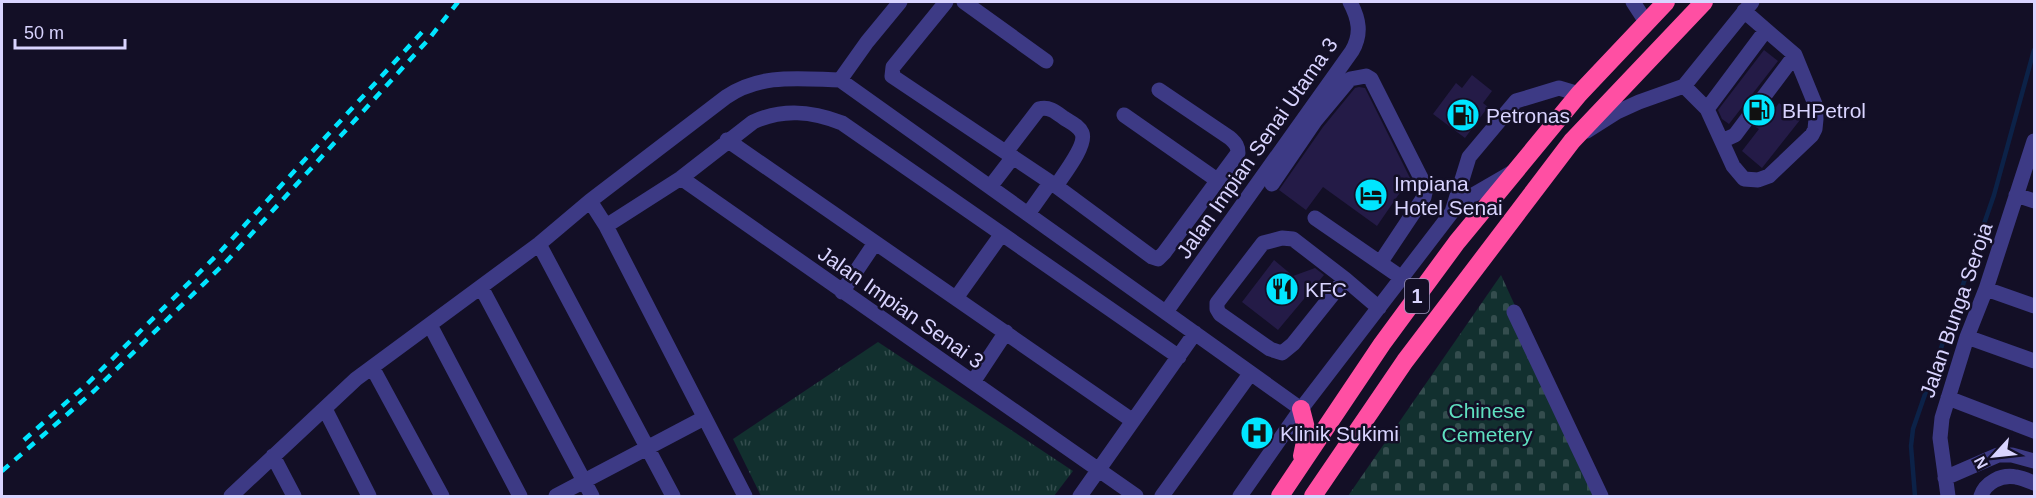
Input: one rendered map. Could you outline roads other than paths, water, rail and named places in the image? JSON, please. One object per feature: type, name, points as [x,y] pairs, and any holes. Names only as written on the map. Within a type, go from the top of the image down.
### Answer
[{"type":"highway","name":"1","points":[[1280,496],[1396,326],[1457,242],[1579,94],[1666,2]]},
{"type":"highway","name":"1","points":[[1313,496],[1406,361],[1572,141],[1704,2]]},
{"type":"highway","points":[[1297,472],[1307,432],[1301,409]]},
{"type":"street","points":[[840,80],[900,2]]},
{"type":"street","points":[[946,2],[893,67],[892,76],[1010,154],[1152,257],[1158,259],[1238,153],[1236,144],[1159,90]]},
{"type":"street","points":[[964,2],[1046,61]]},
{"type":"street","name":"Jalan Impian Senai Utama 3","points":[[1166,312],[1311,119],[1357,43],[1359,29],[1350,2]]},
{"type":"street","points":[[1633,2],[1646,22]]},
{"type":"street","points":[[1572,141],[1617,112],[1684,86],[1748,6],[1766,30],[1795,55],[1815,104],[1815,129],[1812,135],[1769,176],[1758,180],[1744,179],[1733,166],[1707,109],[1684,86]]},
{"type":"street","points":[[1707,109],[1766,30]]},
{"type":"street","points":[[1722,141],[1735,135],[1795,55]]},
{"type":"street","points":[[1272,184],[1311,119],[1350,79],[1366,76],[1376,89],[1422,176],[1426,188],[1424,197],[1380,263]]},
{"type":"street","points":[[231,496],[356,379],[539,244],[590,201],[726,97],[746,85],[780,79],[840,80],[1301,409]]},
{"type":"street","points":[[1452,212],[1469,157],[1516,101],[1559,88],[1579,94]]},
{"type":"street","points":[[990,187],[1039,109],[1047,108],[1056,112],[1079,129],[1083,136],[1080,148],[1028,214]]},
{"type":"street","points":[[606,226],[681,178],[753,122],[766,116],[799,111],[823,115],[842,123],[1000,235],[1179,357]]},
{"type":"street","points":[[1124,115],[1217,180]]},
{"type":"street","points":[[727,140],[1133,421]]},
{"type":"street","name":"Jalan Bunga Seroja","points":[[1948,496],[1940,438],[1942,418],[1967,337],[1986,289],[2034,141]]},
{"type":"street","points":[[1240,496],[1301,409],[1452,212],[1473,195],[1516,170]]},
{"type":"street","name":"Jalan Impian Senai 3","points":[[681,178],[1136,496]]},
{"type":"street","points":[[2016,195],[2034,201]]},
{"type":"street","points":[[590,201],[606,226],[745,496]]},
{"type":"street","points":[[1315,218],[1402,278]]},
{"type":"street","points":[[956,298],[1000,235]]},
{"type":"street","points":[[1345,279],[1293,344],[1282,353],[1270,349],[1220,314],[1217,309],[1217,303],[1263,243],[1293,238],[1345,279],[1379,308]]},
{"type":"street","points":[[842,292],[875,243]]},
{"type":"street","points":[[539,244],[672,496]]},
{"type":"street","points":[[481,286],[592,496]]},
{"type":"street","points":[[1986,289],[2034,306]]},
{"type":"street","points":[[1514,312],[1601,496]]},
{"type":"street","points":[[430,325],[520,496]]},
{"type":"street","points":[[973,382],[1006,332]]},
{"type":"street","points":[[1080,496],[1195,333]]},
{"type":"street","points":[[1967,337],[2034,361]]},
{"type":"street","points":[[372,367],[442,496]]},
{"type":"street","points":[[1162,496],[1251,374]]},
{"type":"street","points":[[1948,398],[2034,431]]},
{"type":"street","points":[[325,409],[369,496]]},
{"type":"street","points":[[556,496],[704,418]]},
{"type":"street","points":[[1945,478],[1998,455],[2012,454],[2034,461]]},
{"type":"street","points":[[273,456],[294,496]]},
{"type":"street","points":[[1980,496],[1983,488],[1994,480],[2014,476],[2034,483]]},
{"type":"waterway","points":[[1915,496],[1911,446],[1913,429],[1994,195],[2034,50]]},
{"type":"railway","points":[[2,471],[94,391],[225,263],[428,40],[458,2]]},
{"type":"railway","points":[[24,440],[87,384],[220,252],[424,30]]},
{"type":"place","name":"BHPetrol","points":[[1759,110]]},
{"type":"place","name":"Petronas","points":[[1463,115]]},
{"type":"place","name":"Impiana Hotel Senai","points":[[1371,195]]},
{"type":"place","name":"KFC","points":[[1282,289]]},
{"type":"place","name":"Klinik Sukimi","points":[[1257,433]]},
{"type":"park label","name":"Chinese Cemetery","points":[[1487,422]]}]
